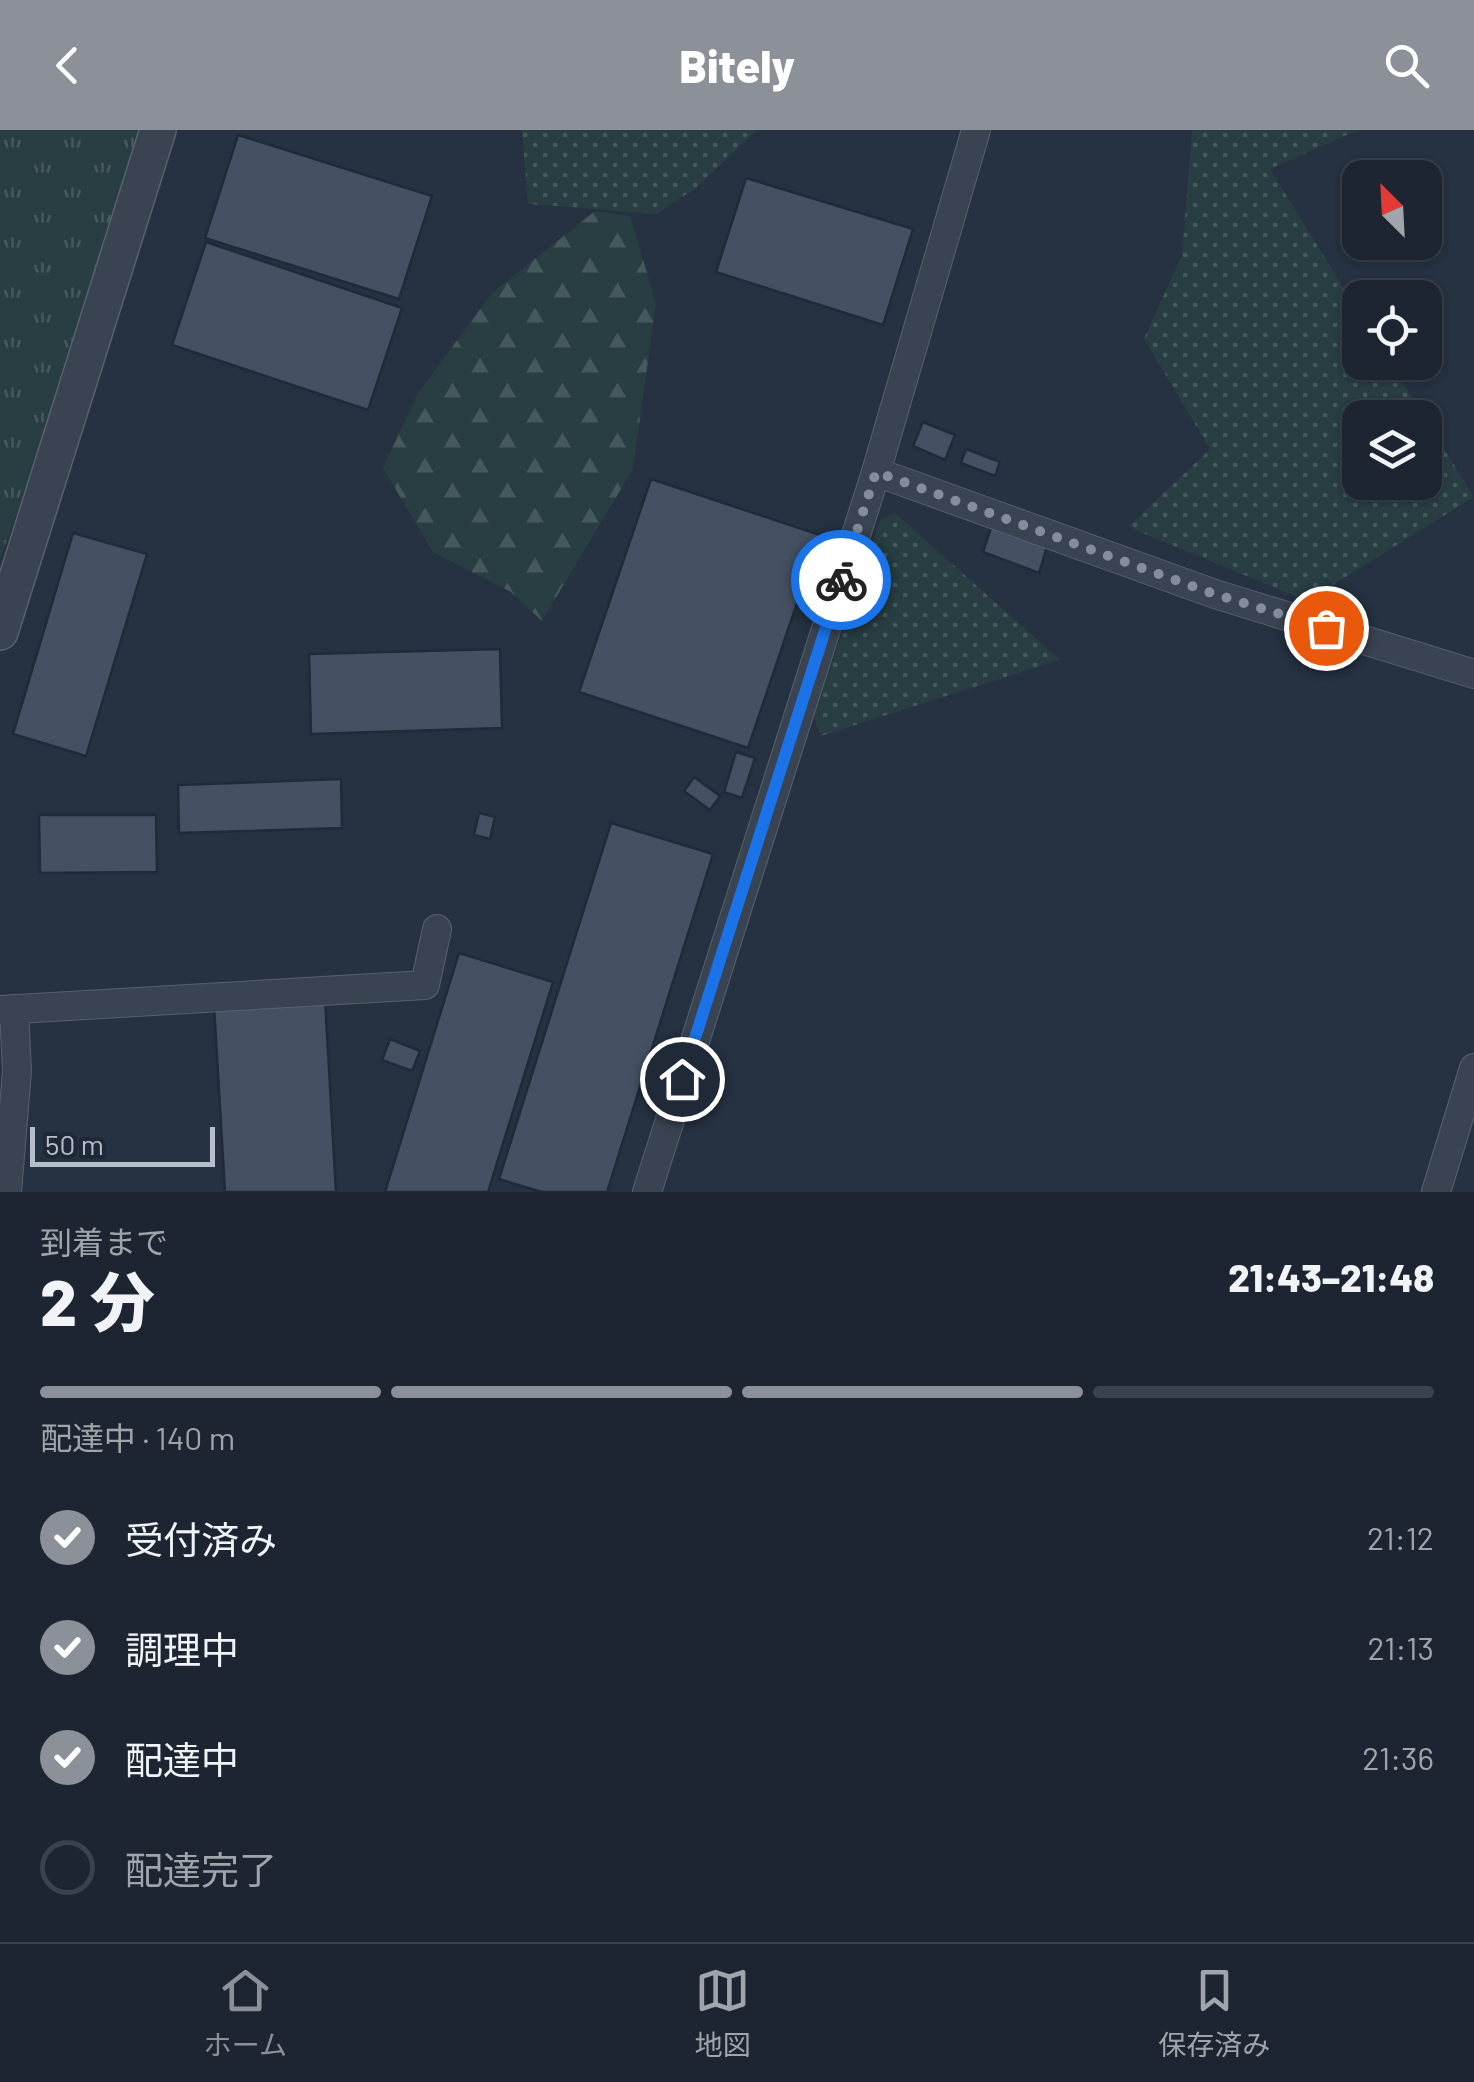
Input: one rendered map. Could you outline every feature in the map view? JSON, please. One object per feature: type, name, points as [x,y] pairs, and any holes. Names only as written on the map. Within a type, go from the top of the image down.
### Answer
[{"type":"street","points":[[0,632],[158,130]]},
{"type":"street","points":[[647,1192],[876,472],[976,130]]},
{"type":"street","points":[[876,472],[1214,594],[1474,674]]},
{"type":"street","points":[[7,1192],[17,1071],[7,1010],[426,986],[437,929]]},
{"type":"street","points":[[1436,1192],[1474,1068]]},
{"type":"green space","points":[[0,130],[152,130],[0,560]]},
{"type":"green space","points":[[522,130],[757,130],[695,189],[656,214],[528,204]]},
{"type":"green space","points":[[1192,130],[1358,130],[1270,169],[1342,285],[1342,380],[1401,380],[1414,400],[1342,400],[1342,500],[1442,500],[1442,445],[1474,497],[1307,601],[1128,527],[1210,449],[1144,339],[1182,255]]},
{"type":"green space","points":[[595,211],[630,216],[656,303],[633,469],[542,621],[511,592],[433,552],[383,468],[418,393],[493,292]]},
{"type":"green space","points":[[895,513],[1060,660],[821,736],[814,716],[880,520]]},
{"type":"building","points":[[238,135],[432,196],[399,299],[205,238]]},
{"type":"building","points":[[746,178],[913,229],[883,325],[716,272]]},
{"type":"building","points":[[206,242],[402,308],[368,410],[172,345]]},
{"type":"building","points":[[923,422],[955,435],[945,460],[913,446]]},
{"type":"building","points":[[966,449],[1000,462],[995,476],[961,463]]},
{"type":"building","points":[[651,479],[820,535],[748,748],[579,692]]},
{"type":"building","points":[[992,525],[1048,543],[1039,573],[983,552]]},
{"type":"building","points":[[73,533],[147,554],[86,756],[13,734]]},
{"type":"building","points":[[500,649],[502,728],[311,734],[309,654]]},
{"type":"building","points":[[736,752],[755,758],[742,798],[724,792]]},
{"type":"building","points":[[694,777],[720,796],[710,810],[684,791]]},
{"type":"building","points":[[341,779],[342,828],[179,833],[178,785]]},
{"type":"building","points":[[479,813],[495,817],[490,839],[474,835]]},
{"type":"building","points":[[39,815],[156,815],[157,872],[40,873]]},
{"type":"building","points":[[611,823],[713,854],[607,1192],[542,1192],[499,1179]]},
{"type":"building","points":[[459,953],[553,982],[488,1192],[385,1192]]},
{"type":"building","points":[[325,999],[336,1192],[225,1192],[214,1006]]},
{"type":"building","points":[[390,1039],[420,1051],[412,1071],[382,1060]]},
{"type":"way so far","points":[[841,580],[876,472],[1214,594],[1326,628]]},
{"type":"route","points":[[682,1079],[841,580]]}]
